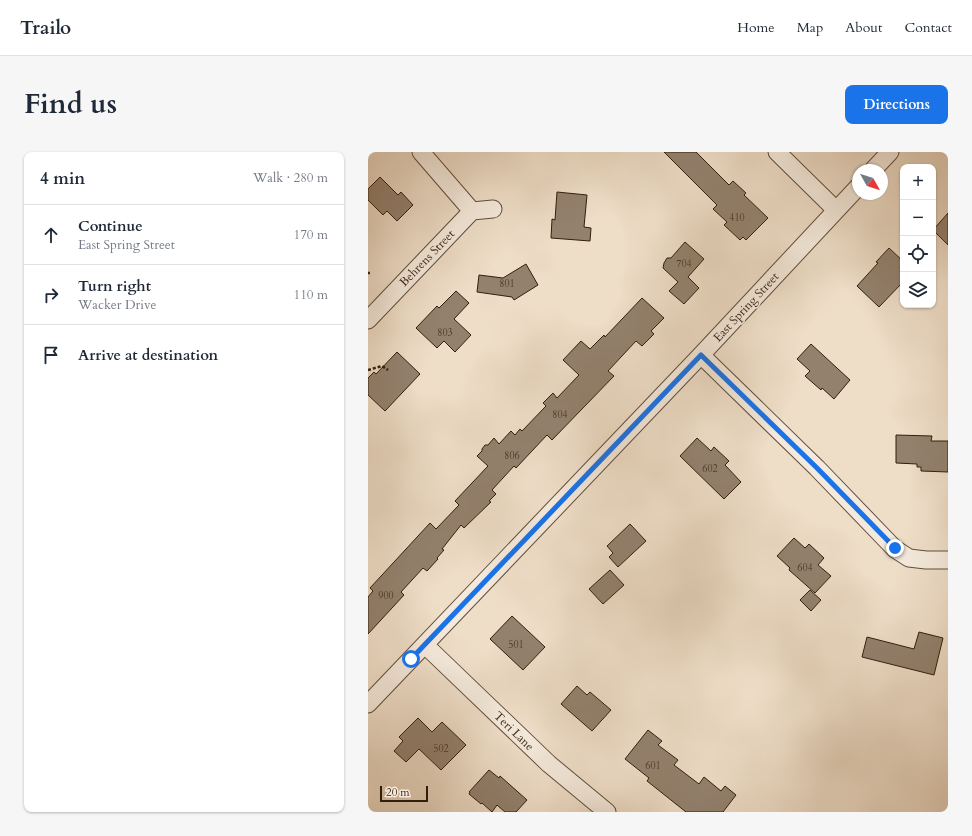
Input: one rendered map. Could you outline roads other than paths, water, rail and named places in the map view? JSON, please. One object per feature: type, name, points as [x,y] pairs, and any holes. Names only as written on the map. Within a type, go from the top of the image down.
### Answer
[{"type":"street","points":[[420,152],[472,211],[494,209]]},
{"type":"street","points":[[777,152],[836,210]]},
{"type":"street","points":[[879,164],[890,152]]},
{"type":"street","name":"East Spring Street","points":[[368,704],[701,355],[852,193]]},
{"type":"street","name":"Behrens Street","points":[[368,320],[472,211]]},
{"type":"street","points":[[701,355],[817,468],[895,548],[909,558],[948,560]]},
{"type":"street","name":"Teri Lane","points":[[425,645],[549,764],[606,812]]}]
